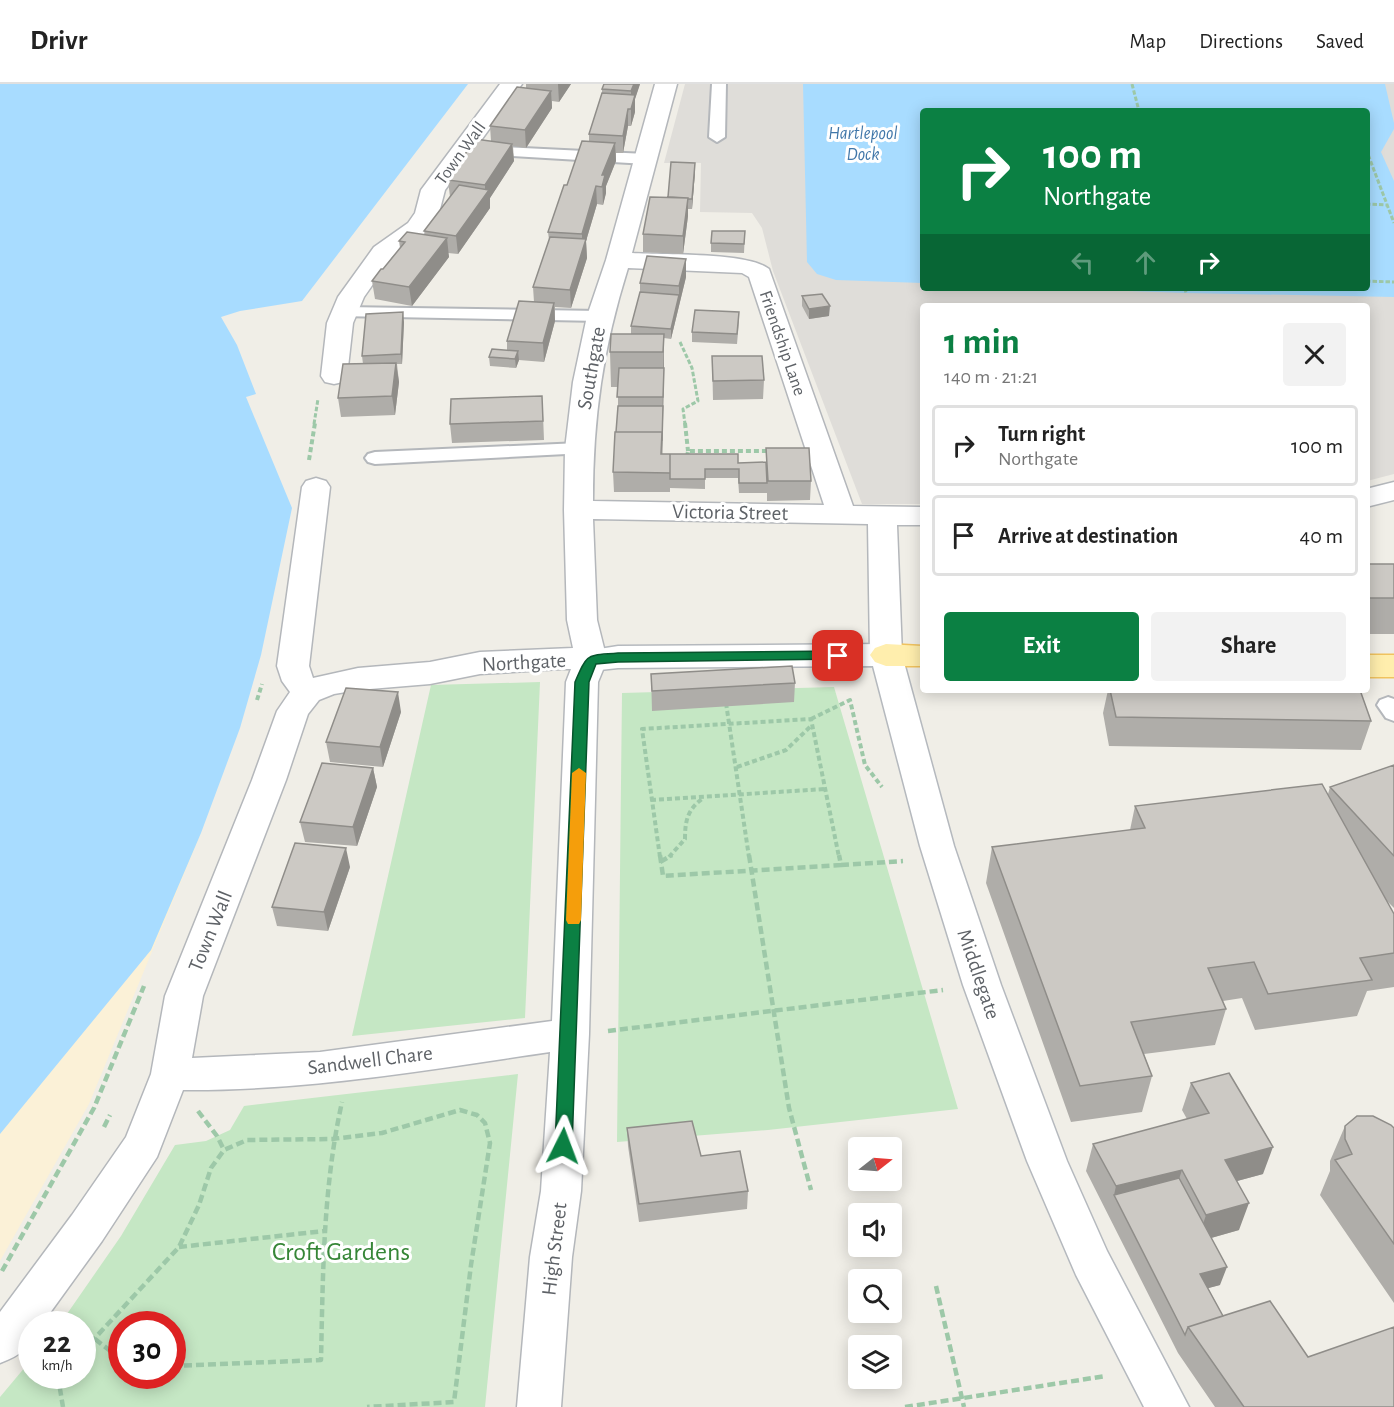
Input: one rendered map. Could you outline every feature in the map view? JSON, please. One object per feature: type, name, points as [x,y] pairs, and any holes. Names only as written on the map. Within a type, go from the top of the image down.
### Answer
[{"type":"main road","name":"Northgate","points":[[886,655],[920,656]]},
{"type":"main road","points":[[1370,666],[1394,666]]},
{"type":"street","name":"Town Wall","points":[[334,376],[340,323],[351,297],[383,252],[417,228],[427,213],[433,190],[511,84]]},
{"type":"street","name":"Southgate","points":[[591,660],[582,620],[578,510],[579,449],[585,382],[600,316],[618,260],[666,84]]},
{"type":"street","name":"Friendship Lane","points":[[618,260],[744,266],[760,274],[841,514]]},
{"type":"street","points":[[308,692],[298,681],[293,666],[311,472]]},
{"type":"street","points":[[1370,497],[1394,491]]},
{"type":"street","name":"Victoria Street","points":[[578,510],[920,516]]},
{"type":"street","name":"Middlegate","points":[[882,515],[886,655],[937,846],[982,986],[1047,1161],[1091,1262],[1167,1407]]},
{"type":"street","name":"Northgate","points":[[308,692],[329,684],[358,679],[430,673],[480,663],[561,658],[591,660],[618,657],[886,655]]},
{"type":"street","name":"High Street","points":[[539,1407],[551,1257],[561,1191],[570,1034],[582,682],[591,660]]},
{"type":"street","name":"Town Wall","points":[[0,1343],[9,1335],[87,1228],[143,1145],[170,1074],[184,996],[260,802],[292,711],[308,692]]},
{"type":"street","name":"Sandwell Chare","points":[[170,1074],[224,1076],[340,1065],[570,1034]]},
{"type":"lane","points":[[717,137],[718,84]]},
{"type":"lane","points":[[461,150],[646,159]]},
{"type":"lane","points":[[344,312],[600,316]]},
{"type":"lane","points":[[375,458],[579,449]]},
{"type":"path","points":[[1132,84],[1138,108]]},
{"type":"path","points":[[1370,160],[1394,223]]},
{"type":"path","points":[[1370,204],[1387,205]]},
{"type":"path","points":[[1370,281],[1394,282]]},
{"type":"path","points":[[680,342],[692,368],[698,401],[683,409],[688,451],[685,463]]},
{"type":"path","points":[[688,451],[780,452]]},
{"type":"path","points":[[257,702],[262,681]]},
{"type":"path","points":[[850,700],[811,719],[642,729],[663,876],[903,861]]},
{"type":"path","points":[[811,719],[840,865]]},
{"type":"path","points":[[729,724],[772,1011],[789,1108],[811,1190]]},
{"type":"path","points":[[737,767],[779,754],[794,746],[812,725]]},
{"type":"path","points":[[651,800],[825,789]]},
{"type":"path","points":[[660,862],[672,855],[685,839],[685,820],[695,804],[704,798]]},
{"type":"path","points":[[0,1275],[94,1108],[147,980]]},
{"type":"path","points":[[646,1027],[982,986]]},
{"type":"path","points":[[96,1339],[179,1247],[199,1205],[211,1168],[224,1150],[248,1140],[332,1139],[382,1133],[460,1110],[477,1115],[485,1124],[490,1143],[471,1265],[454,1402],[367,1407]]},
{"type":"path","points":[[186,1365],[321,1360],[324,1231],[332,1139]]},
{"type":"path","points":[[179,1247],[324,1231]]},
{"type":"path","points":[[936,1286],[964,1407]]},
{"type":"path","points":[[905,1407],[1146,1370]]},
{"type":"path","points":[[60,1389],[61,1407]]},
{"type":"shaded area","points":[[685,84],[1394,84],[1394,474],[1370,480],[1370,303],[920,303],[920,504],[862,504],[773,271],[762,228],[752,213],[700,212],[701,163],[664,163]]},
{"type":"green space","points":[[540,682],[525,1018],[352,1036],[431,685]]},
{"type":"green space","points":[[834,687],[958,1109],[768,1130],[617,1142],[622,693]]},
{"type":"green space","name":"Croft Gardens","points":[[518,1074],[485,1407],[0,1407],[0,1397],[18,1376],[18,1389],[96,1389],[96,1311],[69,1311],[121,1236],[175,1145],[206,1141],[230,1130],[244,1106]]},
{"type":"sand","points":[[201,833],[89,1104],[0,1261],[0,981]]},
{"type":"water","points":[[0,84],[468,84],[302,301],[240,311],[221,317],[237,345],[256,394],[246,397],[292,508],[261,655],[240,728],[201,833],[151,950],[0,1134]]},
{"type":"water","name":"Hartlepool Dock","points":[[803,84],[1385,84],[1394,123],[1394,129],[1381,152],[1394,181],[1394,297],[1129,291],[1370,291],[1370,108],[920,108],[920,283],[836,280],[817,274],[807,262]]},
{"type":"building","points":[[604,84],[634,84],[631,91],[602,89]]},
{"type":"building","points":[[517,87],[551,91],[525,130],[490,126]]},
{"type":"building","points":[[602,93],[635,95],[631,109],[628,109],[623,136],[589,134]]},
{"type":"building","points":[[475,139],[512,144],[485,185],[448,180]]},
{"type":"building","points":[[582,141],[615,143],[602,175],[605,175],[602,187],[596,186],[582,234],[548,232],[564,185],[567,185]]},
{"type":"building","points":[[671,162],[695,163],[692,199],[668,197]]},
{"type":"building","points":[[459,185],[489,190],[456,236],[424,231]]},
{"type":"building","points":[[650,197],[688,198],[683,236],[643,234]]},
{"type":"building","points":[[712,231],[745,231],[744,244],[711,243]]},
{"type":"building","points":[[407,232],[447,238],[409,287],[372,281],[405,242],[399,241]]},
{"type":"building","points":[[550,237],[586,239],[570,290],[533,287]]},
{"type":"building","points":[[647,256],[686,259],[679,286],[640,283]]},
{"type":"building","points":[[640,292],[679,295],[671,329],[631,326]]},
{"type":"building","points":[[822,294],[830,306],[809,309],[802,296]]},
{"type":"building","points":[[519,301],[554,303],[543,343],[507,341]]},
{"type":"building","points":[[695,310],[739,312],[737,334],[692,332]]},
{"type":"building","points":[[403,312],[401,354],[362,356],[366,314]]},
{"type":"building","points":[[611,334],[664,334],[663,352],[610,352]]},
{"type":"building","points":[[492,349],[518,351],[515,359],[489,357]]},
{"type":"building","points":[[712,356],[762,356],[764,380],[713,381]]},
{"type":"building","points":[[396,363],[392,396],[338,398],[343,364]]},
{"type":"building","points":[[619,368],[664,368],[663,397],[617,397]]},
{"type":"building","points":[[542,396],[543,421],[450,424],[451,399]]},
{"type":"building","points":[[618,406],[663,406],[662,441],[662,432],[616,432]]},
{"type":"building","points":[[615,432],[662,432],[661,454],[670,454],[670,473],[613,472]]},
{"type":"building","points":[[766,448],[809,448],[811,481],[768,481]]},
{"type":"building","points":[[670,454],[738,454],[738,463],[766,462],[767,483],[739,483],[739,469],[705,469],[705,479],[670,479]]},
{"type":"building","points":[[1370,564],[1394,564],[1394,598],[1370,598]]},
{"type":"building","points":[[792,666],[795,683],[652,691],[651,674]]},
{"type":"building","points":[[346,688],[398,692],[380,747],[326,742]]},
{"type":"building","points":[[1111,693],[1361,693],[1371,721],[1116,717]]},
{"type":"building","points":[[322,763],[373,768],[353,827],[300,822]]},
{"type":"building","points":[[1394,765],[1394,856],[1330,787]]},
{"type":"building","points":[[1322,784],[1394,914],[1394,953],[1360,958],[1372,980],[1268,994],[1254,962],[1208,968],[1226,1009],[1131,1022],[1152,1076],[1080,1086],[992,847],[1145,828],[1135,806]]},
{"type":"building","points":[[295,843],[346,848],[324,912],[272,907]]},
{"type":"building","points":[[1229,1073],[1273,1147],[1225,1160],[1249,1203],[1206,1215],[1182,1170],[1116,1186],[1093,1144],[1209,1113],[1191,1083]]},
{"type":"building","points":[[1357,1116],[1373,1116],[1394,1128],[1394,1244],[1335,1160],[1352,1154],[1345,1139],[1345,1126]]},
{"type":"building","points":[[692,1121],[701,1156],[740,1151],[748,1191],[639,1204],[627,1128]]},
{"type":"building","points":[[1179,1178],[1227,1267],[1200,1274],[1223,1316],[1188,1327],[1185,1335],[1114,1195]]},
{"type":"building","points":[[1270,1301],[1308,1357],[1394,1327],[1394,1407],[1244,1407],[1188,1327]]},
{"type":"slow traffic","points":[[574,920],[579,773]]},
{"type":"route","points":[[563,1146],[570,1034],[582,682],[591,660],[618,657],[838,656]]}]
